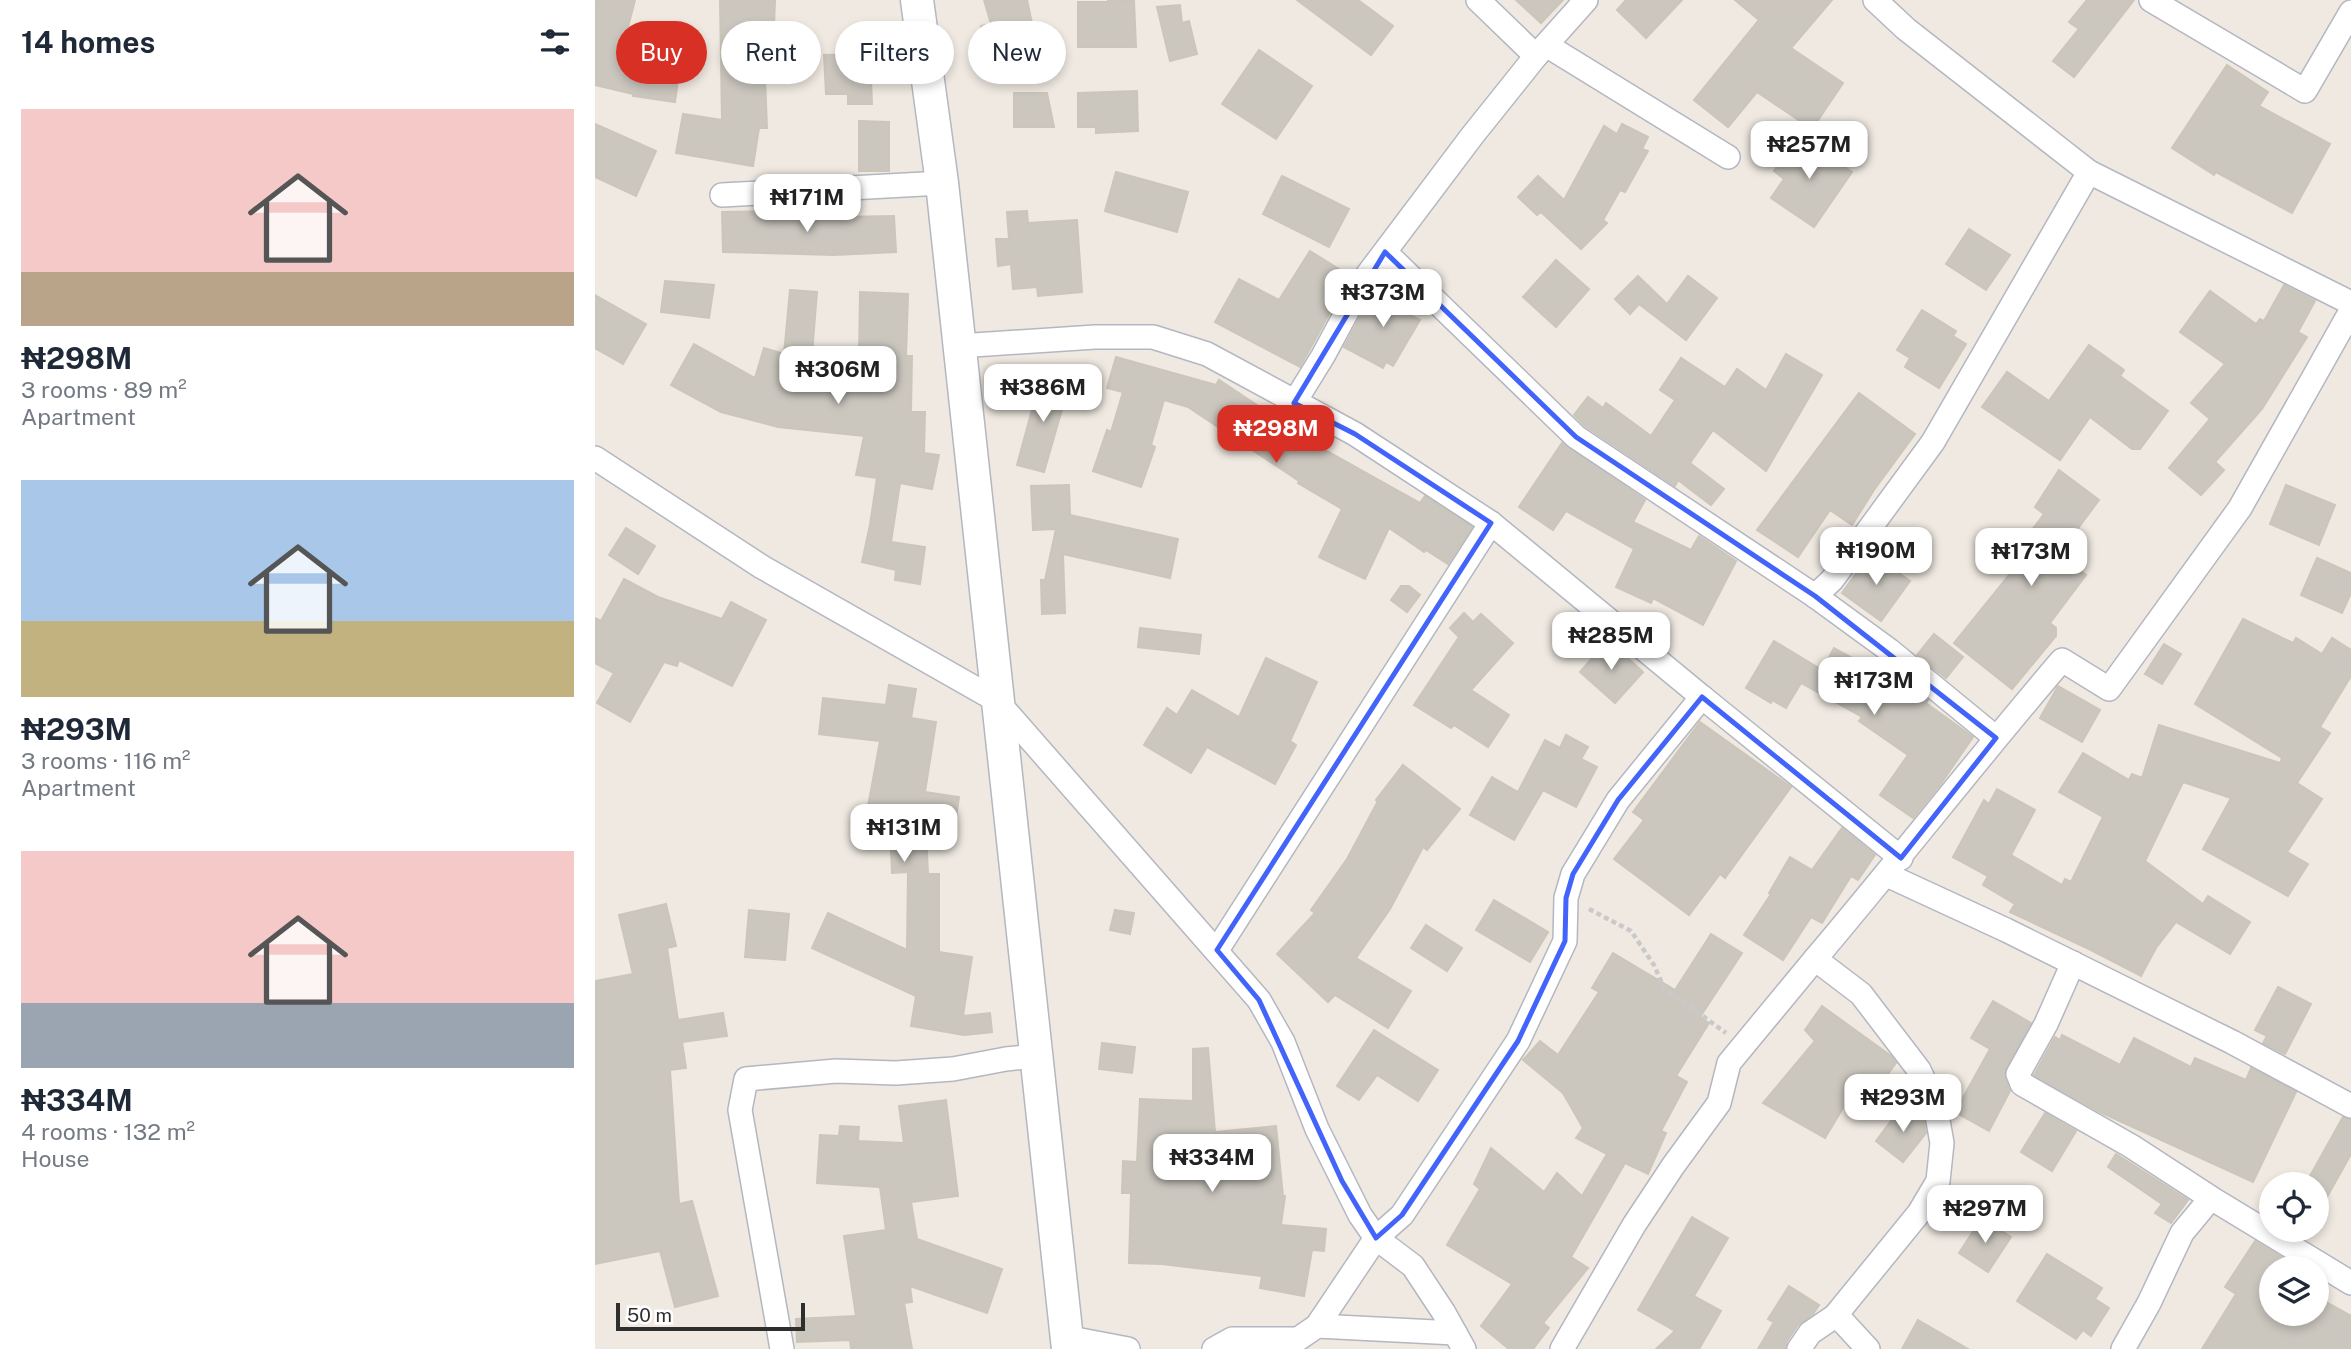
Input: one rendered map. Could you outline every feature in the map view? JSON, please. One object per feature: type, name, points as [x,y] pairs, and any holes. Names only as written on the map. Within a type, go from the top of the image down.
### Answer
[{"type":"street","points":[[917,0],[942,183],[1066,1343],[1128,1349]]},
{"type":"street","points":[[1478,0],[1541,50],[1728,157]]},
{"type":"street","points":[[1294,403],[1365,278],[1472,136],[1541,50],[1586,0]]},
{"type":"street","points":[[1875,0],[1906,29],[2089,172],[2351,303]]},
{"type":"street","points":[[2151,0],[2305,92],[2351,12]]},
{"type":"street","points":[[1815,596],[1849,559],[1933,442],[2089,172]]},
{"type":"street","points":[[722,195],[942,183]]},
{"type":"street","points":[[1385,252],[1576,437],[1815,596],[1889,650],[1996,737]]},
{"type":"street","points":[[1562,1349],[1634,1225],[1719,1103],[1729,1063],[1894,867],[1996,737],[2061,660],[2109,689],[2239,508],[2351,311]]},
{"type":"street","points":[[959,346],[1095,337],[1153,337],[1207,354],[1355,434],[1491,523],[1702,697],[1894,867],[2073,963],[2232,1042],[2351,1106]]},
{"type":"street","points":[[595,458],[762,567],[996,700],[1259,1000],[1283,1042],[1317,1129],[1360,1215],[1376,1238],[1413,1266],[1459,1341]]},
{"type":"street","points":[[1217,950],[1491,523]]},
{"type":"street","points":[[1214,1349],[1232,1339],[1297,1339],[1317,1326],[1376,1238],[1402,1215],[1518,1041],[1565,941],[1566,898],[1573,874],[1618,800],[1702,697]]},
{"type":"street","points":[[1799,1349],[1810,1333],[1835,1316],[1919,1213],[1938,1181],[1942,1143],[1934,1104],[1919,1070],[1861,994],[1815,959]]},
{"type":"street","points":[[2073,963],[2046,1024],[2018,1074],[2022,1084],[2131,1146],[2351,1283]]},
{"type":"street","points":[[782,1349],[740,1110],[746,1079],[836,1071],[896,1073],[953,1069],[1036,1056]]},
{"type":"street","points":[[2123,1349],[2149,1303],[2182,1233],[2211,1198]]},
{"type":"street","points":[[1835,1316],[1845,1323],[1868,1349]]},
{"type":"street","points":[[1317,1326],[1459,1341]]},
{"type":"path","points":[[1566,898],[1631,931],[1654,965],[1664,988],[1716,1024],[1742,1047]]},
{"type":"highlighted area","points":[[1385,252],[1576,437],[1815,596],[1996,738],[1901,858],[1702,697],[1618,800],[1573,874],[1566,898],[1565,941],[1518,1041],[1402,1215],[1376,1238],[1342,1181],[1259,1000],[1217,950],[1491,523],[1355,434],[1294,403]]},
{"type":"building","points":[[595,0],[635,0],[630,21],[616,21],[616,84],[677,84],[675,102],[633,96],[595,85]]},
{"type":"building","points":[[720,0],[775,0],[774,21],[721,21],[721,60]]},
{"type":"building","points":[[984,0],[1027,0],[1032,21],[990,21]]},
{"type":"building","points":[[1297,0],[1358,0],[1393,26],[1371,55]]},
{"type":"building","points":[[1516,0],[1563,0],[1541,23]]},
{"type":"building","points":[[1626,0],[1682,0],[1646,38],[1617,10]]},
{"type":"building","points":[[1735,0],[1832,0],[1791,48],[1843,83],[1812,129],[1757,92],[1728,127],[1694,100],[1759,20]]},
{"type":"building","points":[[2087,0],[2134,0],[2074,77],[2053,61],[2079,29],[2069,22]]},
{"type":"building","points":[[1134,1],[1136,47],[1078,47],[1078,2]]},
{"type":"building","points":[[1180,5],[1182,23],[1189,21],[1197,54],[1170,61],[1157,7]]},
{"type":"building","points":[[1259,50],[1312,86],[1276,139],[1222,104]]},
{"type":"building","points":[[824,55],[835,55],[835,84],[871,84],[872,104],[848,104],[848,94],[826,94]]},
{"type":"building","points":[[2227,65],[2268,92],[2259,106],[2330,144],[2292,213],[2216,172],[2214,175],[2172,148]]},
{"type":"building","points":[[721,84],[765,84],[767,128],[759,128],[753,166],[676,153],[683,114],[722,120]]},
{"type":"building","points":[[1137,91],[1138,131],[1096,133],[1096,127],[1078,127],[1078,93]]},
{"type":"building","points":[[1014,93],[1047,93],[1054,127],[1014,127]]},
{"type":"building","points":[[859,121],[889,122],[889,171],[859,171]]},
{"type":"building","points":[[595,124],[656,151],[636,196],[595,177]]},
{"type":"building","points":[[1622,124],[1648,137],[1642,149],[1648,151],[1625,192],[1620,190],[1603,220],[1607,223],[1581,249],[1541,212],[1537,215],[1518,197],[1538,176],[1564,200],[1604,126],[1617,134]]},
{"type":"building","points":[[1798,135],[1852,172],[1814,227],[1771,198],[1784,179],[1774,171]]},
{"type":"building","points":[[1116,172],[1188,192],[1177,232],[1105,211]]},
{"type":"building","points":[[1282,176],[1349,209],[1329,247],[1263,214]]},
{"type":"building","points":[[782,211],[782,218],[894,216],[896,252],[834,255],[723,252],[722,212]]},
{"type":"building","points":[[1027,211],[1028,223],[1077,220],[1082,292],[1038,296],[1037,287],[1013,289],[1011,264],[998,266],[996,239],[1009,239],[1007,212]]},
{"type":"building","points":[[1969,229],[2010,255],[1986,290],[1946,264]]},
{"type":"building","points":[[1310,251],[1350,276],[1300,367],[1215,322],[1239,279],[1279,300]]},
{"type":"building","points":[[1556,260],[1589,289],[1556,327],[1523,297]]},
{"type":"building","points":[[1638,276],[1667,304],[1688,276],[1717,298],[1686,340],[1639,304],[1630,314],[1615,299]]},
{"type":"building","points":[[665,281],[714,285],[709,318],[661,312]]},
{"type":"building","points":[[2284,285],[2315,301],[2298,332],[2307,337],[2262,409],[2215,462],[2224,470],[2201,495],[2169,468],[2210,419],[2191,403],[2225,364],[2180,332],[2210,291],[2256,324],[2260,319],[2264,321]]},
{"type":"building","points":[[790,290],[817,292],[812,354],[859,355],[860,292],[908,294],[906,356],[912,356],[911,412],[925,412],[924,453],[939,455],[932,489],[900,483],[891,542],[925,547],[920,584],[895,580],[896,570],[862,562],[877,478],[856,475],[864,436],[778,427],[721,412],[671,385],[694,344],[755,378],[764,348],[784,354]]},
{"type":"building","points":[[1374,291],[1389,298],[1393,292],[1415,305],[1410,315],[1420,320],[1393,366],[1386,362],[1383,368],[1344,347]]},
{"type":"building","points":[[595,295],[646,324],[623,364],[595,348]]},
{"type":"building","points":[[1922,310],[1956,331],[1953,336],[1966,344],[1939,388],[1905,367],[1910,358],[1897,350]]},
{"type":"building","points":[[2089,345],[2124,370],[2120,376],[2168,411],[2140,449],[2132,449],[2090,417],[2060,460],[1982,407],[2007,372],[2049,401]]},
{"type":"building","points":[[1786,354],[1822,375],[1766,471],[1713,430],[1690,463],[1724,489],[1711,505],[1678,480],[1675,486],[1585,426],[1574,415],[1588,397],[1603,408],[1606,403],[1651,436],[1675,400],[1660,390],[1681,358],[1725,387],[1737,369],[1766,390]]},
{"type":"building","points":[[1116,357],[1216,385],[1219,380],[1320,447],[1420,503],[1425,496],[1472,527],[1448,564],[1426,550],[1424,552],[1389,528],[1365,579],[1319,557],[1342,509],[1298,483],[1299,481],[1188,407],[1164,400],[1151,445],[1155,447],[1141,487],[1093,471],[1107,430],[1111,432],[1123,392],[1107,388]]},
{"type":"building","points":[[1041,377],[1069,385],[1044,472],[1017,465]]},
{"type":"building","points":[[1859,393],[1915,434],[1852,525],[1830,510],[1798,557],[1757,530]]},
{"type":"building","points":[[1562,443],[1645,500],[1633,522],[1691,550],[1699,536],[1736,561],[1703,625],[1653,598],[1651,603],[1616,587],[1634,549],[1566,511],[1553,530],[1519,507]]},
{"type":"building","points":[[2059,470],[2099,500],[2059,554],[2086,575],[2050,623],[2056,628],[2056,636],[2012,689],[1954,643],[2010,574],[2003,568],[2044,514],[2035,507]]},
{"type":"building","points":[[1069,485],[1070,515],[1178,539],[1170,578],[1063,554],[1065,613],[1042,614],[1041,580],[1045,580],[1056,529],[1033,530],[1031,486]]},
{"type":"building","points":[[2286,485],[2335,505],[2319,545],[2270,524]]},
{"type":"building","points":[[626,528],[655,546],[638,574],[609,555]]},
{"type":"building","points":[[1871,553],[1910,581],[1881,621],[1842,593]]},
{"type":"building","points":[[2317,558],[2351,573],[2351,593],[2342,613],[2301,595]]},
{"type":"building","points":[[624,579],[658,597],[722,619],[731,602],[766,620],[732,686],[679,660],[677,666],[664,662],[630,722],[597,703],[614,673],[595,663],[595,618],[601,621]]},
{"type":"building","points":[[1401,586],[1409,586],[1420,595],[1407,612],[1391,600]]},
{"type":"building","points":[[1464,613],[1473,622],[1481,614],[1513,643],[1471,690],[1509,715],[1488,747],[1454,725],[1451,728],[1414,705],[1459,637],[1450,628]]},
{"type":"building","points":[[2243,619],[2293,643],[2296,638],[2322,654],[2332,638],[2351,650],[2351,676],[2320,727],[2330,733],[2297,783],[2322,799],[2287,852],[2308,864],[2288,896],[2203,849],[2231,798],[2183,782],[2145,861],[2203,904],[2208,896],[2250,922],[2230,954],[2176,922],[2156,948],[2141,976],[2010,912],[2015,904],[1983,885],[1988,876],[1953,857],[1984,800],[1989,804],[1997,789],[2035,810],[2011,855],[2062,885],[2065,879],[2071,882],[2103,817],[2059,792],[2083,753],[2129,780],[2132,774],[2142,778],[2159,725],[2280,763],[2282,758],[2195,704]]},
{"type":"building","points":[[1140,628],[1201,635],[1199,654],[1138,647]]},
{"type":"building","points":[[1934,634],[1963,657],[1946,678],[1917,655]]},
{"type":"building","points":[[1608,640],[1643,672],[1615,703],[1580,672]]},
{"type":"building","points":[[1774,641],[1822,670],[1834,648],[1896,682],[1900,677],[1928,700],[1926,703],[1973,737],[1913,818],[1880,795],[1908,755],[1859,721],[1862,717],[1801,683],[1786,708],[1772,700],[1771,703],[1746,688]]},
{"type":"building","points":[[2164,644],[2181,654],[2162,684],[2145,674]]},
{"type":"building","points":[[1266,658],[1317,682],[1290,741],[1296,745],[1275,784],[1207,747],[1191,773],[1144,745],[1167,708],[1177,715],[1192,690],[1239,717]]},
{"type":"building","points":[[889,685],[916,689],[911,718],[936,722],[925,792],[959,797],[953,837],[926,832],[928,874],[939,874],[939,952],[972,957],[963,1016],[990,1013],[992,1032],[964,1035],[911,1026],[916,996],[812,948],[828,913],[907,950],[908,872],[892,873],[890,827],[865,823],[880,741],[819,734],[823,698],[886,705]]},
{"type":"building","points":[[2058,686],[2100,710],[2082,742],[2040,718]]},
{"type":"building","points":[[1700,722],[1791,787],[1725,878],[1720,874],[1689,915],[1614,859],[1644,820],[1633,812]]},
{"type":"building","points":[[1566,735],[1588,747],[1581,759],[1597,767],[1576,807],[1543,790],[1514,840],[1470,815],[1492,777],[1518,792],[1545,740],[1560,748]]},
{"type":"building","points":[[1403,765],[1460,809],[1427,850],[1423,847],[1390,909],[1356,958],[1411,991],[1388,1028],[1335,995],[1328,1002],[1277,954],[1315,913],[1311,910],[1347,859],[1378,801],[1376,800]]},
{"type":"building","points":[[1842,828],[1875,855],[1858,880],[1851,876],[1822,923],[1811,917],[1783,960],[1744,935],[1771,894],[1769,893],[1790,857],[1812,870]]},
{"type":"building","points":[[1494,900],[1548,932],[1530,962],[1476,930]]},
{"type":"building","points":[[666,904],[676,946],[667,948],[678,1020],[723,1013],[727,1036],[682,1042],[686,1068],[670,1070],[679,1204],[692,1201],[718,1296],[675,1307],[660,1251],[595,1264],[595,981],[633,974],[619,915]]},
{"type":"building","points":[[749,910],[789,914],[785,960],[745,957]]},
{"type":"building","points":[[1115,910],[1134,913],[1130,934],[1110,930]]},
{"type":"building","points":[[1426,925],[1462,948],[1447,971],[1411,948]]},
{"type":"building","points":[[1711,934],[1742,953],[1700,1017],[1709,1023],[1676,1076],[1687,1082],[1661,1131],[1666,1133],[1648,1174],[1625,1163],[1571,1257],[1588,1268],[1543,1323],[1549,1328],[1533,1349],[1509,1349],[1481,1326],[1512,1284],[1447,1245],[1480,1189],[1474,1184],[1491,1148],[1544,1192],[1557,1173],[1582,1196],[1607,1154],[1576,1138],[1583,1128],[1563,1093],[1523,1060],[1540,1041],[1558,1055],[1599,992],[1592,988],[1613,953],[1675,990]]},
{"type":"building","points":[[2278,987],[2311,1004],[2285,1054],[2263,1043],[2267,1036],[2255,1030]]},
{"type":"building","points":[[1993,1001],[2031,1023],[2006,1068],[2005,1079],[2010,1091],[1989,1131],[1955,1112],[1990,1049],[1971,1038]]},
{"type":"building","points":[[1822,1006],[1891,1056],[1896,1063],[1881,1083],[1864,1073],[1825,1138],[1763,1103],[1815,1041],[1805,1030]]},
{"type":"building","points":[[1374,1030],[1438,1070],[1418,1101],[1377,1075],[1359,1100],[1337,1086]]},
{"type":"building","points":[[2062,1035],[2120,1065],[2134,1038],[2191,1067],[2195,1058],[2246,1080],[2251,1068],[2296,1092],[2253,1182],[2100,1112],[2034,1075],[2055,1037],[2060,1040]]},
{"type":"building","points":[[1102,1043],[1135,1047],[1132,1073],[1099,1069]]},
{"type":"building","points":[[1208,1048],[1215,1132],[1276,1126],[1285,1196],[1281,1225],[1326,1229],[1324,1251],[1312,1250],[1304,1296],[1260,1288],[1262,1276],[1162,1264],[1129,1263],[1131,1193],[1122,1193],[1123,1161],[1137,1162],[1140,1099],[1193,1101],[1193,1049]]},
{"type":"building","points":[[946,1100],[958,1196],[911,1202],[917,1239],[1002,1269],[987,1313],[910,1286],[912,1302],[904,1303],[912,1349],[851,1349],[850,1340],[797,1342],[796,1319],[856,1316],[844,1236],[886,1230],[880,1187],[817,1183],[820,1135],[839,1136],[840,1126],[859,1127],[858,1141],[904,1143],[899,1106]]},
{"type":"building","points":[[1903,1105],[1924,1121],[1926,1133],[1903,1162],[1876,1141]]},
{"type":"building","points":[[2045,1113],[2076,1131],[2052,1171],[2021,1152]]},
{"type":"building","points":[[2343,1117],[2351,1120],[2351,1154],[2329,1193],[2329,1172],[2312,1172]]},
{"type":"building","points":[[2116,1154],[2188,1200],[2171,1223],[2155,1213],[2162,1204],[2108,1167]]},
{"type":"building","points":[[1692,1217],[1728,1238],[1694,1296],[1721,1311],[1699,1349],[1656,1349],[1675,1331],[1638,1310]]},
{"type":"building","points":[[1982,1218],[2011,1237],[1988,1272],[1959,1253]]},
{"type":"building","points":[[2255,1241],[2280,1256],[2259,1256],[2259,1326],[2329,1326],[2329,1304],[2351,1316],[2351,1349],[2202,1349],[2236,1294],[2225,1287]]},
{"type":"building","points":[[2047,1254],[2102,1288],[2095,1299],[2109,1308],[2091,1336],[2083,1330],[2076,1339],[2017,1301]]},
{"type":"building","points":[[1789,1286],[1819,1305],[1813,1314],[1798,1325],[1785,1349],[1758,1349],[1774,1322],[1768,1319]]},
{"type":"building","points":[[1918,1320],[1968,1349],[1902,1349]]}]
